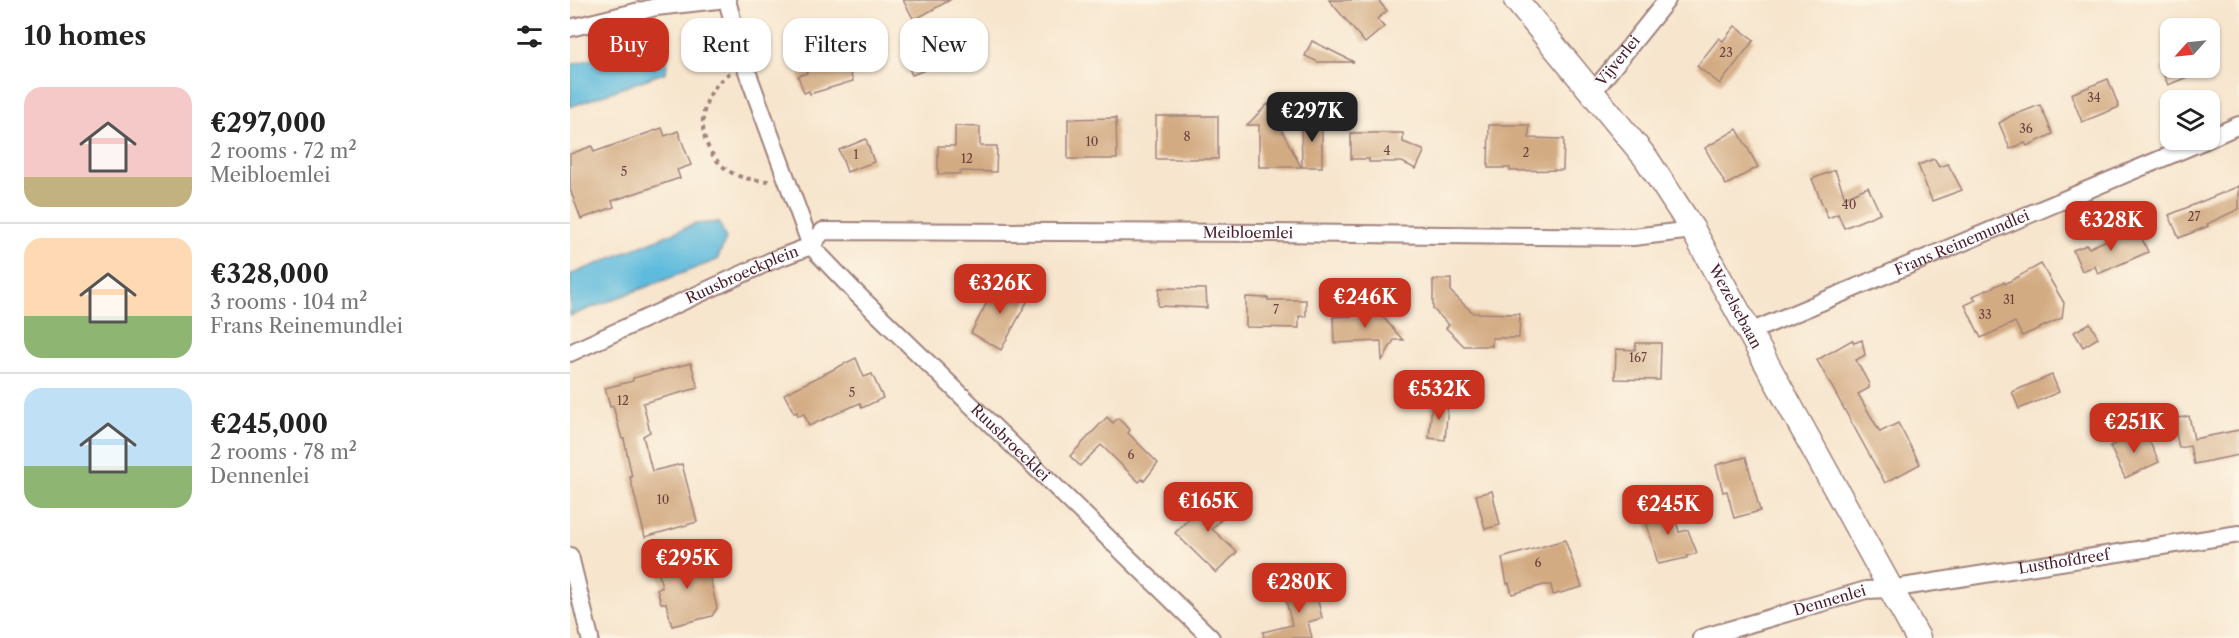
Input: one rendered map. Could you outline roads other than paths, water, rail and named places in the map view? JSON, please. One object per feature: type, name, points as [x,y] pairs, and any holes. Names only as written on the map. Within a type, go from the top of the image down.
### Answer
[{"type":"street","points":[[570,28],[656,7],[718,0]]},
{"type":"street","name":"Ruusbroeckplein","points":[[570,353],[773,260],[811,246],[744,63],[727,0]]},
{"type":"street","name":"Wezelsebaan","points":[[1516,0],[1646,158],[1693,230],[1918,638]]},
{"type":"street","name":"Vijverlei","points":[[1593,93],[1667,0]]},
{"type":"street","name":"Frans Reinemundlei","points":[[2220,134],[2239,125]]},
{"type":"street","name":"Frans Reinemundlei","points":[[1750,333],[2182,150]]},
{"type":"street","name":"Meibloemlei","points":[[811,246],[824,231],[1270,232],[1633,237],[1693,230]]},
{"type":"street","name":"Ruusbroecklei","points":[[811,246],[856,293],[1211,638]]},
{"type":"street","name":"Lusthofdreef","points":[[1890,589],[2239,534]]},
{"type":"street","points":[[570,556],[590,638]]},
{"type":"street","name":"Dennenlei","points":[[1701,638],[1866,590],[1890,589]]},
{"type":"water","points":[[588,60],[588,72],[666,72],[570,107],[570,65]]},
{"type":"water","points":[[719,222],[726,239],[717,260],[570,316],[570,275],[695,224]]}]
